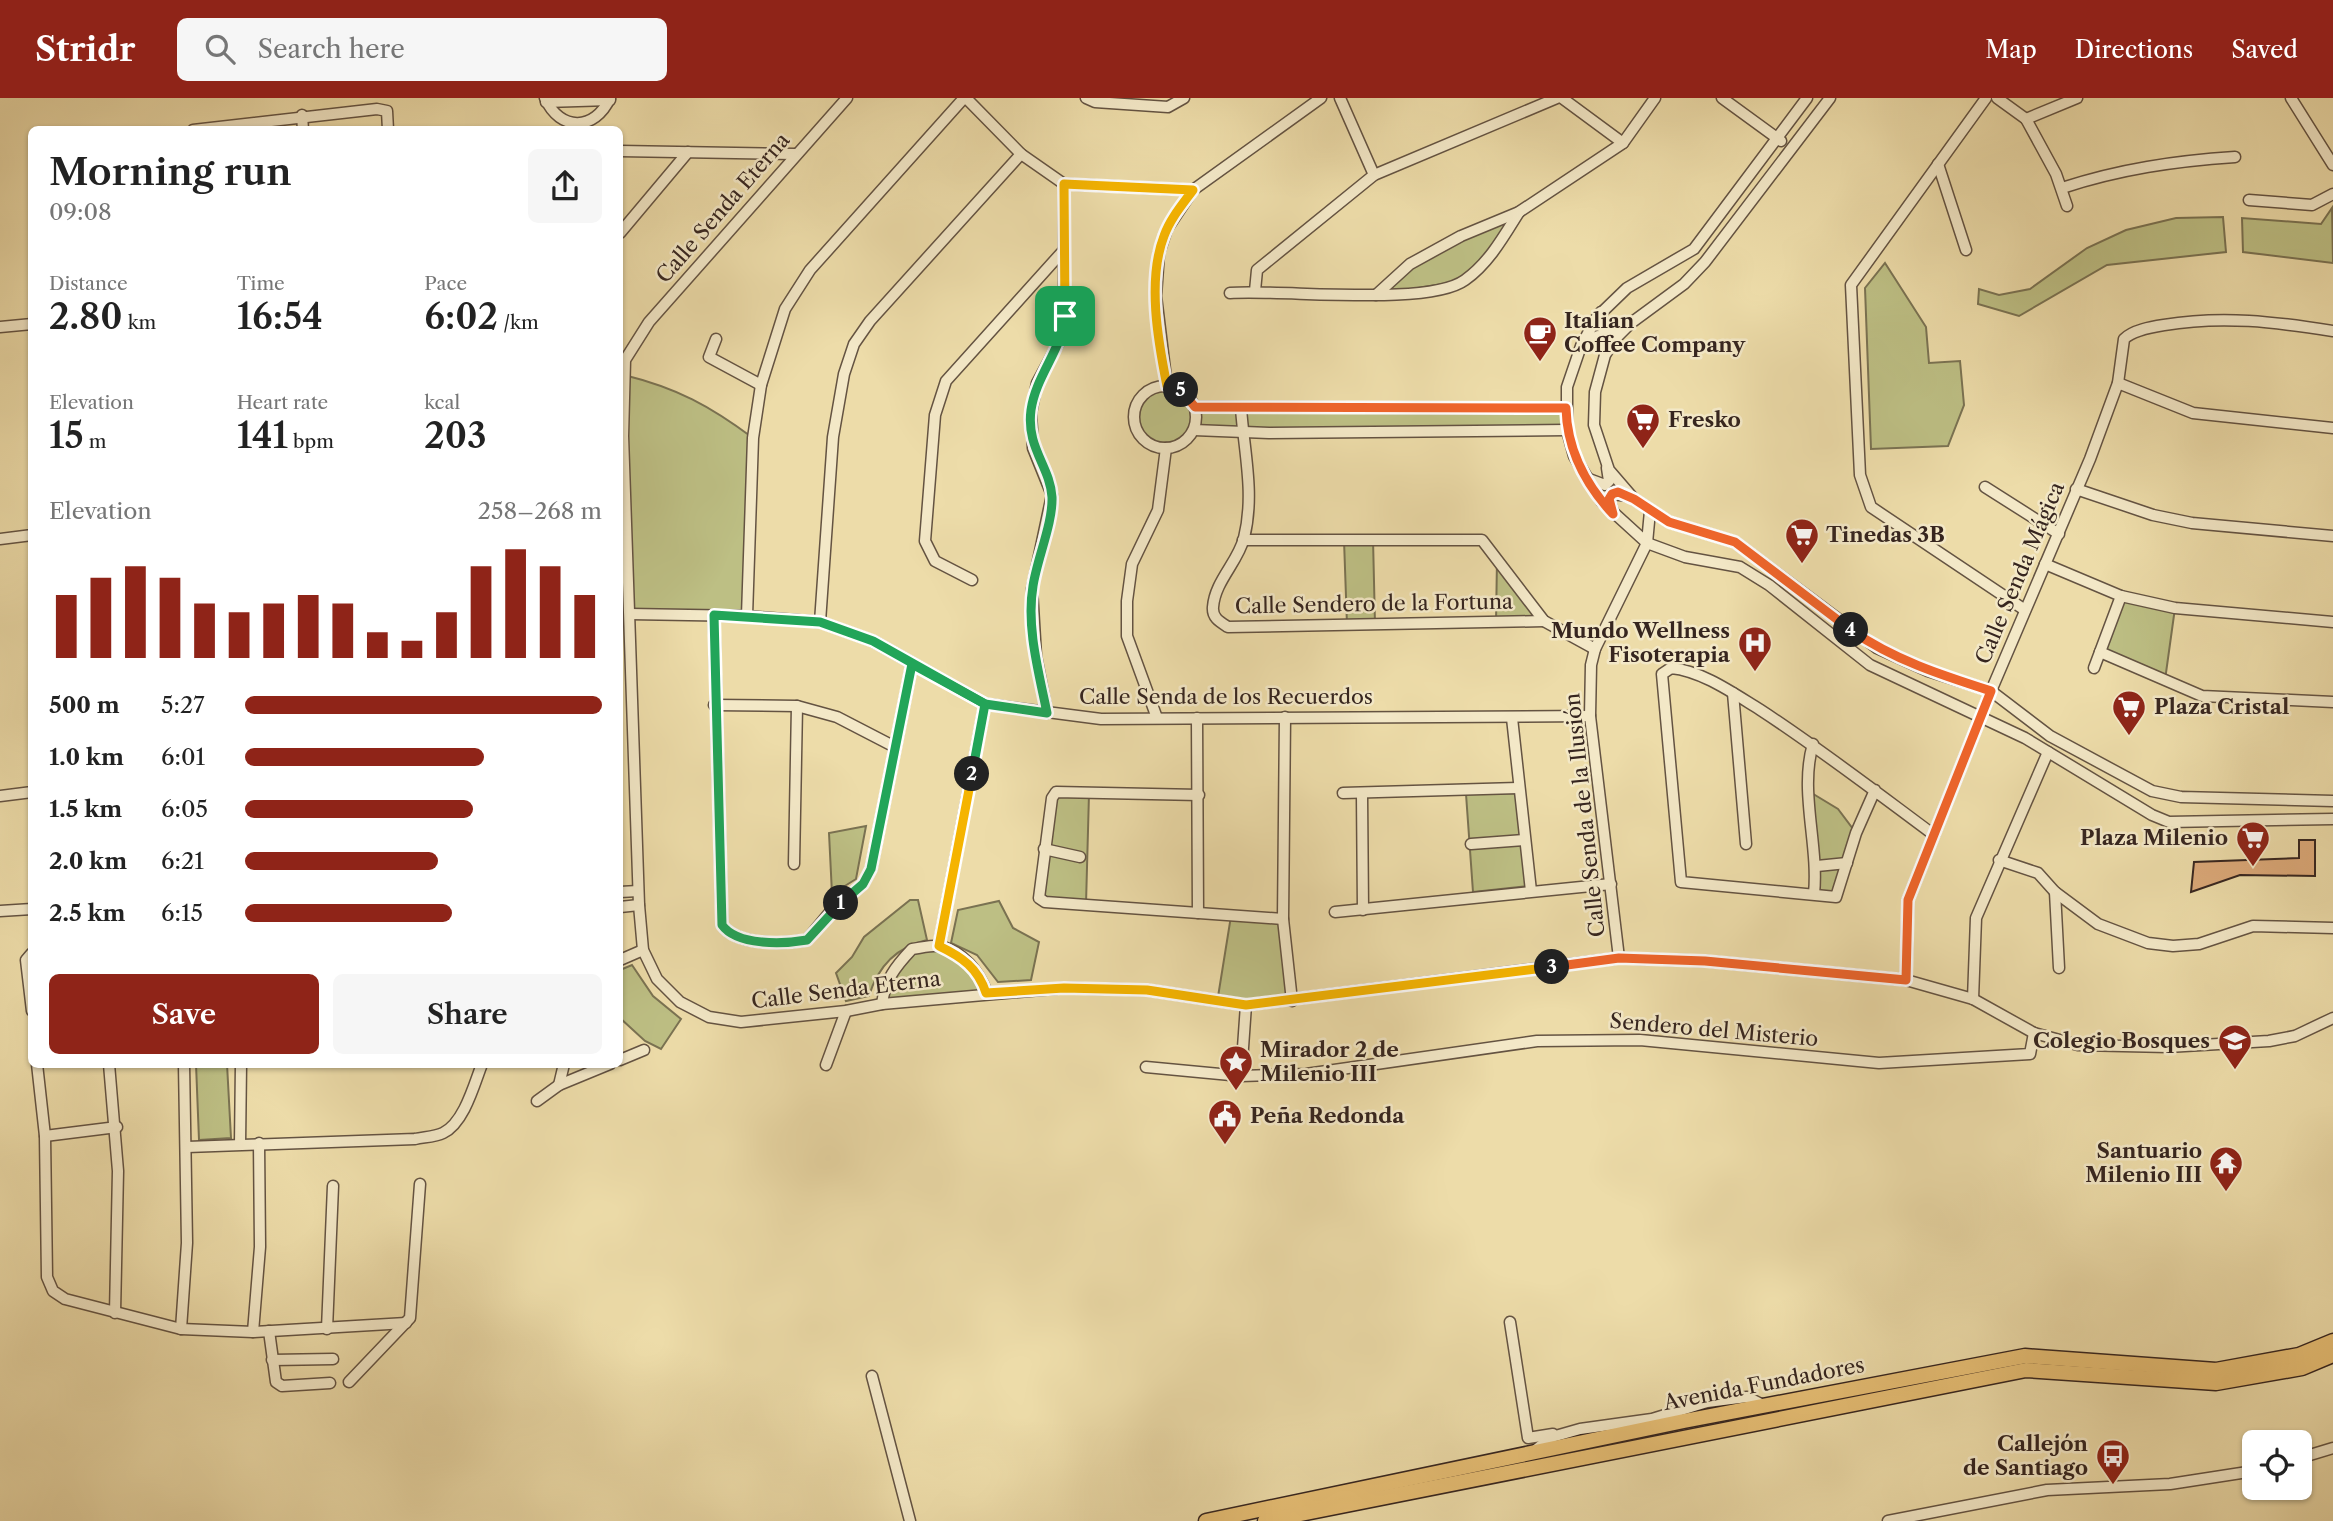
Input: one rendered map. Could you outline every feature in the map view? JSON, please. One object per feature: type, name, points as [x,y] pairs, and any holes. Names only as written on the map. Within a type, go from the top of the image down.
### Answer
[{"type":"main road","name":"Avenida Fundadores","points":[[1206,1521],[1533,1452],[2025,1356],[2216,1370],[2299,1355],[2333,1341]]},
{"type":"main road","name":"Avenida Fundadores","points":[[1265,1521],[2026,1370],[2216,1383],[2302,1368],[2333,1355]]},
{"type":"street","name":"Calle Senda Eterna","points":[[623,358],[649,321],[847,98]]},
{"type":"street","points":[[747,616],[753,438],[761,385],[785,309],[810,270],[965,98],[1021,154],[1064,184],[1193,190]]},
{"type":"street","points":[[1086,98],[1105,103],[1168,107],[1184,98]]},
{"type":"street","points":[[1340,98],[1374,175]]},
{"type":"street","points":[[1255,291],[1257,270],[1374,175],[1557,98]]},
{"type":"street","points":[[1562,98],[1623,143]]},
{"type":"street","points":[[1376,295],[1410,264],[1461,236],[1519,212],[1623,143],[1655,98]]},
{"type":"street","points":[[1722,98],[1792,149]]},
{"type":"street","points":[[1807,98],[1694,248],[1637,281],[1601,312],[1581,346],[1567,384],[1567,430],[1574,456],[1584,475],[1613,514],[1647,543],[1685,557],[1740,567],[1769,584],[1870,665],[1931,691],[2048,752],[2131,804],[2169,822],[2333,819]]},
{"type":"street","points":[[1584,475],[1605,485],[1609,481],[1594,425],[1595,391],[1605,356],[1615,339],[1628,325],[1684,284],[1705,262],[1830,98]]},
{"type":"street","points":[[1986,98],[1851,285],[1860,475],[1871,507],[2025,610]]},
{"type":"street","points":[[1997,98],[2026,119],[2062,188],[2067,206]]},
{"type":"street","points":[[2026,119],[2077,98]]},
{"type":"street","points":[[2291,98],[2329,147],[2333,165]]},
{"type":"street","points":[[546,100],[610,99]]},
{"type":"street","points":[[546,100],[569,126],[589,126],[601,114],[610,99]]},
{"type":"street","points":[[1167,386],[1156,296],[1159,253],[1167,229],[1193,190],[1318,99]]},
{"type":"street","points":[[222,126],[302,115],[382,109],[388,114],[388,126]]},
{"type":"street","points":[[302,115],[303,126]]},
{"type":"street","points":[[623,151],[795,154]]},
{"type":"street","points":[[623,229],[688,152]]},
{"type":"street","points":[[820,622],[833,437],[844,374],[854,344],[870,321],[1021,154]]},
{"type":"street","points":[[2062,188],[2146,165],[2235,157]]},
{"type":"street","points":[[1938,164],[1966,250]]},
{"type":"street","points":[[1047,713],[1035,656],[1032,589],[1052,495],[1033,448],[1031,413],[1037,383],[1064,333],[1064,184]]},
{"type":"street","points":[[2249,200],[2312,205],[2333,194]]},
{"type":"street","points":[[1230,293],[1255,291],[1376,295],[1444,291],[1466,280],[1495,250],[1519,212]]},
{"type":"street","points":[[972,580],[935,561],[925,541],[935,415],[946,382],[1063,251]]},
{"type":"street","points":[[1601,312],[1603,329],[1608,332],[1628,325]]},
{"type":"street","name":"Calle Senda Mágica","points":[[1906,980],[1907,907],[1980,718],[2059,534],[2118,383],[2124,339],[2129,334],[2157,326],[2205,318],[2255,319],[2333,331]]},
{"type":"street","points":[[0,327],[28,324]]},
{"type":"street","points":[[1581,346],[1598,336],[1603,339],[1605,356]]},
{"type":"street","points":[[716,339],[709,357],[761,385]]},
{"type":"street","points":[[2118,383],[2193,413],[2333,428]]},
{"type":"street","points":[[1167,386],[1184,391],[1195,407],[1194,430],[1181,443],[1166,448],[1144,439],[1134,420],[1139,400],[1156,387],[1167,386]]},
{"type":"street","points":[[1195,407],[1566,408]]},
{"type":"street","name":"Calle Sendero de la Fortuna","points":[[1241,408],[1249,479],[1249,509],[1243,540],[1217,590],[1212,610],[1218,621],[1228,627],[1544,621]]},
{"type":"street","points":[[1411,431],[1412,408]]},
{"type":"street","points":[[1194,430],[1242,433],[1567,430]]},
{"type":"street","points":[[1157,718],[1128,636],[1127,601],[1132,564],[1158,510],[1166,448]]},
{"type":"street","points":[[1605,461],[1609,470],[1634,499],[1650,512],[1669,522],[1735,542],[1877,648],[1928,671],[1991,691],[2050,736],[2152,790],[2181,797],[2333,801]]},
{"type":"street","points":[[1985,487],[2059,534]]},
{"type":"street","points":[[2077,489],[2153,516],[2192,523],[2333,536]]},
{"type":"street","points":[[1613,514],[1609,499],[1612,494],[1618,492],[1634,499]]},
{"type":"street","name":"Calle Senda Eterna","points":[[623,510],[638,891],[643,950],[657,979],[680,1002],[709,1017],[741,1022],[846,1012],[882,1004],[986,993],[1064,988],[1147,990],[1246,1005],[1619,958],[1705,961],[1906,980],[1973,999],[2034,1033],[2078,1045],[2168,1047],[2269,1041],[2295,1035],[2333,1018]]},
{"type":"street","name":"Calle Senda de la Ilusión","points":[[1619,958],[1590,716],[1591,666],[1595,649],[1647,543],[1650,512]]},
{"type":"street","points":[[0,539],[28,536]]},
{"type":"street","points":[[1243,540],[1482,540],[1544,621],[1595,649]]},
{"type":"street","points":[[2045,564],[2121,596],[2203,612],[2333,622]]},
{"type":"street","points":[[2094,668],[2121,596]]},
{"type":"street","points":[[714,615],[714,705],[722,925],[738,939],[807,940],[831,911],[867,880],[912,664]]},
{"type":"street","name":"Calle Senda de los Recuerdos","points":[[626,622],[714,615],[820,622],[873,641],[985,704],[1101,719],[1590,716]]},
{"type":"street","points":[[2100,652],[2203,696],[2333,702]]},
{"type":"street","points":[[1875,790],[1836,897],[1681,882],[1661,689],[1662,674],[1671,668],[1689,671],[1732,693],[1813,744],[1875,790],[1934,835]]},
{"type":"street","points":[[1732,693],[1746,844]]},
{"type":"street","points":[[939,946],[985,704]]},
{"type":"street","points":[[714,705],[797,706],[837,717],[895,747]]},
{"type":"street","points":[[794,864],[797,706]]},
{"type":"street","points":[[1286,717],[1283,919],[1292,1001]]},
{"type":"street","points":[[1197,718],[1198,913]]},
{"type":"street","points":[[1512,718],[1531,891]]},
{"type":"street","points":[[1813,744],[1807,770],[1817,866],[1814,894]]},
{"type":"street","points":[[1973,999],[1976,918],[1998,860],[2048,752]]},
{"type":"street","points":[[1343,793],[1518,789]]},
{"type":"street","points":[[0,796],[28,792]]},
{"type":"street","points":[[1199,795],[1056,792],[1037,891],[1041,900],[1283,919]]},
{"type":"street","points":[[1362,794],[1363,910]]},
{"type":"street","points":[[1471,844],[1524,840]]},
{"type":"street","points":[[1044,849],[1080,857]]},
{"type":"street","points":[[1998,860],[2038,873],[2055,892],[2098,924],[2148,943],[2173,946],[2199,944],[2253,926],[2333,928]]},
{"type":"street","points":[[1817,866],[1847,863]]},
{"type":"street","points":[[1335,912],[1611,884]]},
{"type":"street","points":[[623,892],[638,891]]},
{"type":"street","points":[[2055,892],[2059,968]]},
{"type":"street","points":[[623,906],[639,905]]},
{"type":"street","points":[[0,911],[28,909]]},
{"type":"street","points":[[882,1004],[884,987],[892,970],[912,949],[939,946],[965,958],[982,980],[986,993]]},
{"type":"street","points":[[623,959],[643,950]]},
{"type":"street","points":[[1241,1076],[1246,1005]]},
{"type":"street","points":[[826,1065],[846,1012]]},
{"type":"street","name":"Sendero del Misterio","points":[[1146,1067],[1241,1076],[1306,1074],[1537,1041],[1640,1040],[1879,1063],[2030,1054],[2034,1033]]},
{"type":"street","points":[[623,1059],[644,1050]]},
{"type":"street","points":[[37,1068],[45,1136],[47,1277],[53,1291],[65,1299],[181,1329],[253,1332],[406,1323]]},
{"type":"street","points":[[110,1068],[117,1127],[115,1313]]},
{"type":"street","points":[[181,1329],[187,1242],[184,1068]]},
{"type":"street","points":[[240,1144],[241,1068]]},
{"type":"street","points":[[187,1147],[415,1139],[441,1134],[453,1126],[459,1117],[480,1068]]},
{"type":"street","points":[[559,1086],[563,1068]]},
{"type":"street","points":[[537,1101],[559,1086],[601,1068]]},
{"type":"street","points":[[45,1136],[117,1127]]},
{"type":"street","points":[[253,1332],[260,1247],[259,1143]]},
{"type":"street","points":[[349,1382],[406,1323],[413,1308],[420,1184]]},
{"type":"street","points":[[327,1329],[333,1186]]},
{"type":"street","points":[[1510,1322],[1528,1438],[1652,1419],[1720,1400],[1747,1397],[1765,1406]]},
{"type":"street","points":[[269,1331],[273,1376],[282,1386],[330,1384]]},
{"type":"street","points":[[272,1360],[333,1359]]},
{"type":"street","points":[[872,1376],[910,1521]]},
{"type":"street","points":[[1533,1452],[1552,1437],[1580,1429]]},
{"type":"street","points":[[2312,1454],[2333,1448]]},
{"type":"street","points":[[1888,1521],[2047,1490],[2170,1484],[2242,1473]]},
{"type":"green space","points":[[2332,208],[2333,263],[2243,252],[2242,218],[2321,224]]},
{"type":"green space","points":[[1519,212],[1466,280],[1376,295],[1410,264]]},
{"type":"green space","points":[[2223,217],[2226,252],[2107,265],[2019,316],[1978,304],[1979,289],[1999,295],[2030,289],[2087,248],[2126,230],[2176,218]]},
{"type":"green space","points":[[1885,263],[1926,327],[1929,363],[1960,361],[1964,405],[1948,446],[1871,449],[1865,288]]},
{"type":"green space","points":[[624,375],[692,399],[753,438],[747,616],[630,614]]},
{"type":"green space","points":[[1167,386],[1184,392],[1195,407],[1566,408],[1567,430],[1194,430],[1177,445],[1165,447],[1144,439],[1136,421],[1136,412],[1142,398],[1149,392]]},
{"type":"green space","points":[[1373,539],[1375,624],[1347,625],[1344,540]]},
{"type":"green space","points":[[1497,559],[1544,621],[1496,623]]},
{"type":"green space","points":[[2121,596],[2175,608],[2165,680],[2100,652]]},
{"type":"green space","points":[[1810,792],[1838,809],[1856,833],[1840,891],[1814,894]]},
{"type":"green space","points":[[1516,793],[1528,886],[1473,892],[1466,794]]},
{"type":"green space","points":[[1089,794],[1086,904],[1045,902],[1037,891],[1052,798]]},
{"type":"green space","points":[[866,826],[856,879],[832,894],[829,833]]},
{"type":"green space","points":[[910,900],[918,900],[927,940],[906,947],[890,959],[883,967],[869,996],[846,1001],[836,973],[852,957],[864,937]]},
{"type":"green space","points":[[999,901],[1013,928],[1039,942],[1031,980],[998,982],[977,955],[951,943],[958,910]]},
{"type":"green space","points":[[1231,916],[1283,919],[1292,1001],[1217,1003]]},
{"type":"green space","points":[[939,946],[965,958],[987,993],[882,1004],[884,987],[912,949]]},
{"type":"green space","points":[[632,965],[653,996],[681,1019],[661,1049],[645,1041],[623,1021],[623,969]]},
{"type":"green space","points":[[196,1068],[227,1068],[231,1138],[199,1140]]},
{"type":"building","name":"Plaza Milenio","points":[[2299,840],[2315,840],[2315,876],[2240,875],[2191,892],[2194,862],[2299,858]]},
{"type":"place","name":"Italian Coffee Company","points":[[1540,363]]},
{"type":"place","name":"Fresko","points":[[1643,450]]},
{"type":"place","name":"Tinedas 3B","points":[[1802,565]]},
{"type":"place","name":"Mundo Wellness Fisoterapia","points":[[1755,673]]},
{"type":"place","name":"Plaza Cristal","points":[[2129,737]]},
{"type":"place","name":"Plaza Milenio","points":[[2253,868]]},
{"type":"place","name":"Colegio Bosques","points":[[2235,1071]]},
{"type":"place","name":"Mirador 2 de Milenio III","points":[[1236,1092]]},
{"type":"place","name":"Peña Redonda","points":[[1225,1146]]},
{"type":"place","name":"Santuario Milenio III","points":[[2226,1193]]},
{"type":"place","name":"Callejón de Santiago","points":[[2113,1486]]},
{"type":"route","points":[[1065,316],[1064,184],[1193,190],[1173,218],[1162,240],[1156,296],[1167,386],[1184,391],[1195,407],[1566,408],[1567,430],[1574,456],[1602,502],[1613,514],[1609,499],[1612,494],[1618,492],[1669,522],[1735,542],[1826,613],[1877,648],[1945,678],[1991,691],[1908,900],[1906,980],[1836,971],[1705,961],[1619,958],[1246,1005],[1217,1003],[1147,990],[1064,988],[986,993],[982,980],[965,958],[939,946],[985,704],[873,641],[820,622],[794,618],[714,615],[714,705],[722,925],[728,933],[738,939],[807,940],[831,911],[867,880],[883,814],[912,664],[985,704],[1047,713],[1035,656],[1032,589],[1052,495],[1033,448],[1030,425],[1037,383],[1064,333],[1065,316]]}]
